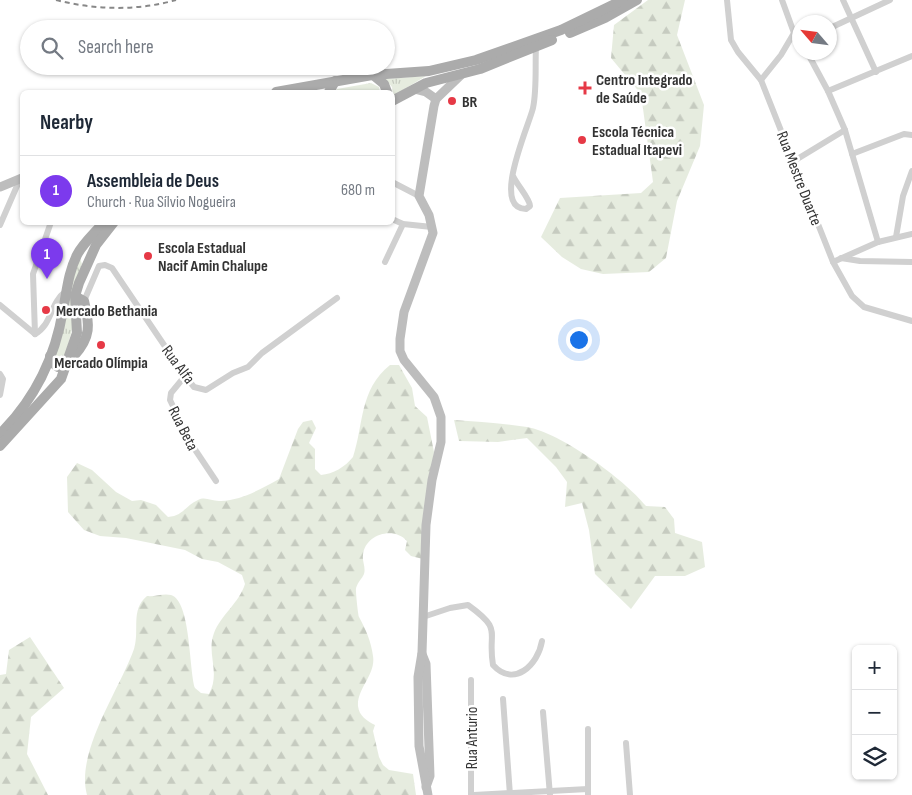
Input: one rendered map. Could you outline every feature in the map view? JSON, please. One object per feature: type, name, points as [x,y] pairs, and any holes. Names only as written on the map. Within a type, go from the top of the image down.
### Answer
[{"type":"main road","points":[[395,73],[428,71],[476,60],[561,30],[623,0]]},
{"type":"main road","points":[[395,99],[442,77],[462,74],[588,26],[637,0]]},
{"type":"main road","points":[[287,90],[372,75],[384,84],[386,90]]},
{"type":"main road","points":[[331,90],[336,81]]},
{"type":"main road","points":[[0,434],[33,397],[50,356],[62,318],[65,292],[78,253],[101,225]]},
{"type":"main road","points":[[0,446],[62,379],[77,333],[77,311],[88,260],[96,245],[112,225]]},
{"type":"main road","points":[[78,253],[88,260]]},
{"type":"main road","points":[[50,356],[58,367],[67,364],[87,338],[88,325],[80,299]]},
{"type":"main road","points":[[77,311],[88,325]]},
{"type":"street","name":"Rua Mestre Duarte","points":[[727,0],[731,40],[738,52],[761,80],[833,262],[857,302],[874,310],[912,321]]},
{"type":"street","points":[[782,0],[792,28]]},
{"type":"street","points":[[843,0],[876,72]]},
{"type":"street","points":[[837,24],[890,0]]},
{"type":"street","points":[[761,80],[781,55],[792,36]]},
{"type":"street","points":[[512,176],[519,189],[530,199],[530,206],[526,209],[521,209],[515,204],[512,194],[512,176],[517,150],[533,108],[536,46]]},
{"type":"street","points":[[828,91],[912,56]]},
{"type":"street","points":[[811,60],[828,91],[845,130],[878,242]]},
{"type":"street","points":[[419,196],[436,100],[462,74]]},
{"type":"street","points":[[414,89],[426,92],[436,100]]},
{"type":"street","points":[[794,161],[845,130]]},
{"type":"street","points":[[852,154],[899,136],[912,135]]},
{"type":"street","points":[[896,237],[903,196],[912,171]]},
{"type":"street","points":[[0,187],[20,178]]},
{"type":"street","points":[[0,225],[20,180]]},
{"type":"street","points":[[395,184],[419,196],[429,215],[432,226],[431,241],[404,312],[400,339],[400,351],[404,360],[434,397],[441,417],[441,442],[431,488],[426,524],[422,653],[426,664],[430,776],[427,791]]},
{"type":"street","points":[[395,220],[402,224],[432,226]]},
{"type":"street","points":[[385,262],[402,224]]},
{"type":"street","points":[[35,334],[33,274],[51,225]]},
{"type":"street","points":[[833,262],[878,242],[912,234]]},
{"type":"street","points":[[841,258],[912,262]]},
{"type":"street","name":"Rua Alfa","points":[[80,299],[99,266],[105,265],[112,268],[185,376],[194,387],[206,390],[248,366],[262,353],[337,298]]},
{"type":"street","points":[[35,334],[43,330],[59,296],[65,292]]},
{"type":"street","points":[[0,305],[35,334]]},
{"type":"street","points":[[0,374],[3,379],[0,395]]},
{"type":"street","name":"Rua Beta","points":[[185,376],[171,393],[170,400],[192,445],[216,481]]},
{"type":"street","points":[[424,617],[450,608],[468,606],[490,624],[494,637],[494,665],[498,671],[512,676],[527,669],[541,650],[542,641]]},
{"type":"street","name":"Rua Anturio","points":[[470,680],[473,795]]},
{"type":"street","points":[[503,699],[510,794]]},
{"type":"street","points":[[543,712],[550,793]]},
{"type":"street","points":[[473,795],[588,792],[588,729]]},
{"type":"street","points":[[626,743],[630,795]]},
{"type":"green space","points":[[648,0],[685,0],[677,35],[704,105],[700,146],[677,201],[666,258],[649,272],[603,274],[581,269],[562,257],[541,237],[560,198],[641,193],[653,182],[641,94],[611,58],[614,25]]},
{"type":"green space","points":[[426,76],[395,95],[395,90],[392,90],[385,79]]},
{"type":"green space","points":[[371,83],[379,87],[380,90],[336,90]]},
{"type":"green space","points":[[80,258],[82,264],[73,289],[74,322],[64,360],[58,363],[55,357],[70,277]]},
{"type":"green space","points":[[390,365],[399,365],[412,388],[415,406],[427,417],[434,452],[423,559],[411,556],[405,550],[407,541],[395,534],[381,534],[374,537],[365,548],[363,558],[364,574],[356,589],[356,593],[359,617],[370,640],[373,663],[360,693],[358,706],[366,720],[375,725],[373,731],[379,757],[383,765],[389,770],[413,774],[416,795],[87,795],[85,778],[87,760],[101,721],[134,649],[137,614],[142,602],[147,596],[165,594],[171,595],[178,600],[186,622],[195,688],[201,693],[209,694],[214,678],[212,641],[214,633],[221,620],[239,597],[245,584],[242,575],[218,562],[202,559],[185,550],[126,538],[100,536],[84,530],[68,512],[67,477],[77,463],[92,470],[116,492],[132,501],[141,500],[156,505],[168,517],[173,516],[181,513],[194,502],[201,499],[218,501],[236,499],[279,479],[298,429],[303,422],[312,420],[316,428],[309,443],[315,449],[315,469],[321,475],[334,472],[343,467],[353,457],[368,396],[380,375]]},
{"type":"green space","points":[[454,420],[527,427],[557,438],[608,471],[646,506],[665,507],[674,519],[675,533],[702,542],[705,567],[685,576],[655,576],[631,609],[595,574],[589,530],[582,503],[565,507],[567,482],[556,467],[527,438],[498,442],[459,441]]},
{"type":"green space","points":[[30,637],[64,688],[31,717],[27,754],[48,795],[0,795],[0,675],[6,674],[9,650]]},
{"type":"railway","points":[[56,0],[86,6],[116,8],[146,6],[176,0]]},
{"type":"place","name":"Centro Integrado de Saúde","points":[[585,88]]},
{"type":"place","name":"BR","points":[[452,101]]},
{"type":"place","name":"Escola Técnica Estadual Itapevi","points":[[582,140]]},
{"type":"place","name":"Escola Estadual Nacif Amin Chalupe","points":[[148,256]]},
{"type":"place","name":"Assembleia de Deus","points":[[47,279]]},
{"type":"place","name":"Mercado Bethania","points":[[46,310]]},
{"type":"place","name":"Mercado Olímpia","points":[[101,345]]}]
